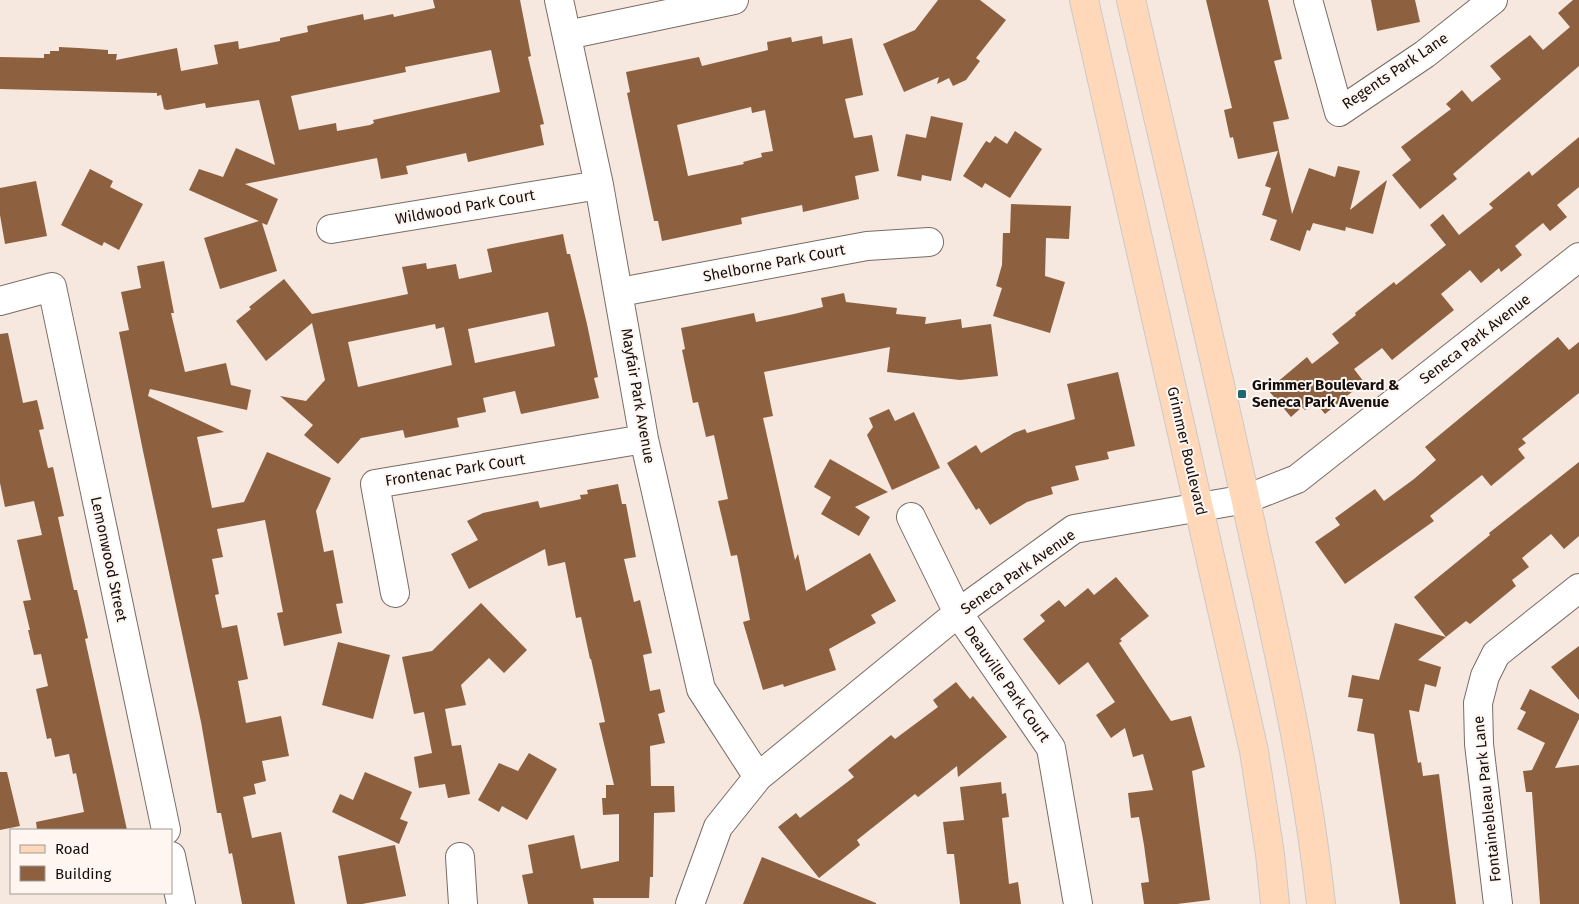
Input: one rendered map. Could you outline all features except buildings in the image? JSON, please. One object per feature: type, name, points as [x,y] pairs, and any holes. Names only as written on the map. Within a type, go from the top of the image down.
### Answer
[{"type":"main road","name":"Grimmer Boulevard","points":[[1084,0],[1254,751],[1270,854],[1275,904]]},
{"type":"main road","points":[[1131,0],[1246,499],[1298,741],[1315,847],[1321,904]]},
{"type":"street","name":"Mayfair Park Avenue","points":[[559,0],[620,292],[644,439],[701,689],[758,776]]},
{"type":"street","points":[[567,35],[734,0]]},
{"type":"street","name":"Regents Park Lane","points":[[1308,0],[1339,112],[1425,54],[1493,0]]},
{"type":"street","name":"Wildwood Park Court","points":[[331,230],[599,185]]},
{"type":"street","name":"Shelborne Park Court","points":[[620,292],[867,246],[929,242]]},
{"type":"street","name":"Seneca Park Avenue","points":[[690,904],[718,827],[758,776],[958,613],[1074,530],[1246,499],[1298,479],[1579,257]]},
{"type":"street","name":"Lemonwood Street","points":[[0,301],[52,287],[166,829]]},
{"type":"street","name":"Frontenac Park Court","points":[[395,593],[375,484],[644,439]]},
{"type":"street","name":"Deauville Park Court","points":[[911,517],[958,613],[1051,748],[1078,904]]},
{"type":"street","name":"Fontainebleau Park Lane","points":[[1498,904],[1478,744],[1478,703],[1485,676],[1496,654],[1579,588]]},
{"type":"street","points":[[460,857],[463,904]]},
{"type":"street","points":[[172,861],[181,904]]},
{"type":"place","name":"Grimmer Boulevard & Seneca Park Avenue","points":[[1242,394]]}]
